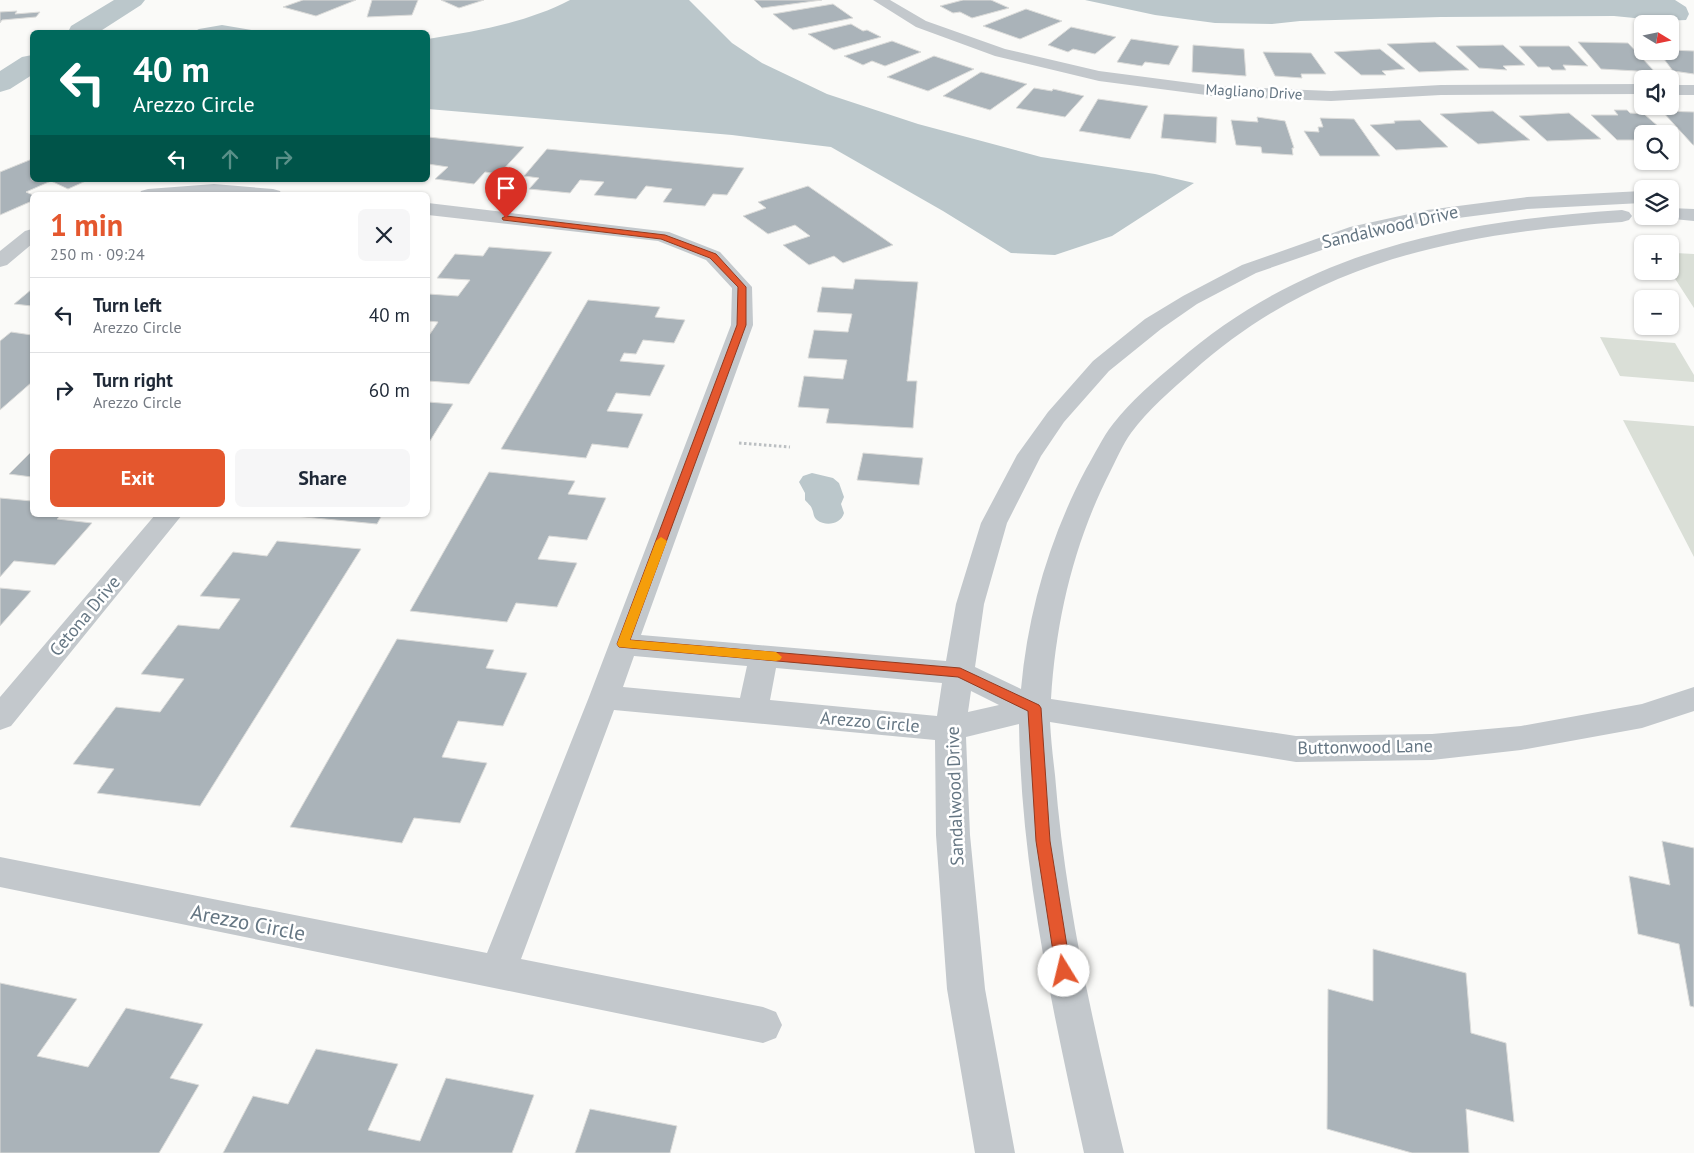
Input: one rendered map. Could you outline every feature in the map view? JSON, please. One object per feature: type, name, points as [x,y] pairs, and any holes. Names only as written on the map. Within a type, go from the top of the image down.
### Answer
[{"type":"street","name":"Magliano Drive","points":[[880,0],[921,24],[1000,53],[1099,76],[1214,92],[1331,96],[1441,90],[1634,89]]},
{"type":"street","points":[[1679,90],[1694,90]]},
{"type":"street","points":[[188,192],[214,190],[238,192]]},
{"type":"street","name":"Sandalwood Drive","points":[[995,1153],[966,989],[953,835],[950,729],[970,604],[994,523],[1029,455],[1056,416],[1101,366],[1153,324],[1190,300],[1249,269],[1312,245],[1357,232],[1427,216],[1476,208],[1527,203],[1634,197]]},
{"type":"street","points":[[1679,206],[1694,214]]},
{"type":"street","points":[[430,209],[662,236],[713,256],[742,287],[742,325],[604,698],[496,973]]},
{"type":"street","name":"Sandalwood Drive","points":[[1104,1153],[1067,990],[1043,841],[1034,708],[1042,636],[1064,545],[1091,481],[1121,430],[1153,393],[1202,351],[1245,318],[1292,292],[1385,254],[1437,241],[1552,222],[1634,216]]},
{"type":"street","points":[[0,261],[30,237]]},
{"type":"street","name":"Cetona Drive","points":[[0,718],[167,517]]},
{"type":"street","points":[[623,644],[960,673],[1034,708]]},
{"type":"street","points":[[753,711],[764,656]]},
{"type":"street","name":"Arezzo Circle","points":[[604,698],[950,729],[1034,708]]},
{"type":"street","name":"Buttonwood Lane","points":[[1034,708],[1306,749],[1432,747],[1521,738],[1642,716],[1694,699]]},
{"type":"street","name":"Arezzo Circle","points":[[0,872],[496,973],[763,1025]]},
{"type":"path","points":[[739,443],[790,447]]},
{"type":"shaded area","points":[[570,0],[689,0],[732,43],[762,63],[827,94],[918,124],[1041,157],[1155,174],[1194,183],[1112,236],[1055,255],[1011,253],[943,211],[831,147],[732,135],[430,109],[430,39],[482,29],[536,15]]},
{"type":"shaded area","points":[[1085,0],[1675,0],[1686,7],[1689,14],[1686,20],[1679,20],[1679,15],[1634,15],[1634,18],[1614,16],[1441,17],[1300,21],[1272,24],[1215,23],[1155,15]]},
{"type":"shaded area","points":[[222,25],[251,30],[197,30]]},
{"type":"shaded area","points":[[1679,253],[1694,254],[1694,308],[1676,280],[1679,280]]},
{"type":"shaded area","points":[[1600,337],[1675,343],[1694,375],[1694,382],[1620,376]]},
{"type":"shaded area","points":[[1623,420],[1694,426],[1694,557]]},
{"type":"shaded area","points":[[812,473],[833,478],[839,483],[844,497],[841,504],[844,513],[837,522],[829,524],[817,520],[811,506],[805,500],[805,493],[799,482],[803,476]]},
{"type":"building","points":[[303,0],[356,0],[316,16],[283,7]]},
{"type":"building","points":[[372,0],[418,0],[412,15],[367,17]]},
{"type":"building","points":[[441,0],[484,0],[459,8]]},
{"type":"building","points":[[754,0],[822,0],[762,8]]},
{"type":"building","points":[[963,0],[991,0],[1009,8],[972,18],[960,12],[953,13],[940,6]]},
{"type":"building","points":[[833,4],[853,18],[793,30],[773,14]]},
{"type":"building","points":[[1026,9],[1062,21],[1020,39],[983,26]]},
{"type":"building","points":[[17,11],[15,14],[40,12],[36,17],[2,20],[0,23],[0,12]]},
{"type":"building","points":[[851,24],[863,31],[867,30],[881,37],[834,50],[808,34]]},
{"type":"building","points":[[1071,27],[1116,37],[1095,54],[1073,49],[1068,52],[1048,45]]},
{"type":"building","points":[[1131,39],[1179,46],[1169,65],[1145,62],[1142,66],[1117,62]]},
{"type":"building","points":[[892,41],[921,52],[885,66],[872,61],[863,65],[844,56]]},
{"type":"building","points":[[1435,42],[1469,70],[1419,72],[1387,44]]},
{"type":"building","points":[[1578,42],[1628,43],[1634,49],[1634,60],[1644,60],[1653,70],[1634,71],[1601,69]]},
{"type":"building","points":[[1193,45],[1244,49],[1246,76],[1192,72]]},
{"type":"building","points":[[1503,45],[1525,65],[1503,66],[1507,70],[1479,68],[1456,46]]},
{"type":"building","points":[[1519,46],[1569,46],[1588,66],[1563,65],[1566,70],[1538,67]]},
{"type":"building","points":[[1380,49],[1405,69],[1382,71],[1386,75],[1361,75],[1334,52]]},
{"type":"building","points":[[1679,50],[1694,51],[1694,74],[1672,70],[1665,60],[1679,60]]},
{"type":"building","points":[[1263,52],[1311,53],[1326,74],[1301,74],[1302,78],[1275,76]]},
{"type":"building","points":[[934,56],[974,69],[928,91],[887,77]]},
{"type":"building","points":[[981,72],[1027,84],[990,110],[943,96]]},
{"type":"building","points":[[1034,88],[1052,91],[1053,89],[1084,96],[1065,117],[1016,108]]},
{"type":"building","points":[[1098,99],[1148,106],[1130,139],[1079,131]]},
{"type":"building","points":[[1614,110],[1627,110],[1634,115],[1645,115],[1657,125],[1634,125],[1634,140],[1617,140],[1591,115],[1618,115]]},
{"type":"building","points":[[1493,111],[1530,140],[1478,144],[1440,114]]},
{"type":"building","points":[[1679,112],[1694,112],[1694,145],[1679,130],[1679,125],[1675,125],[1666,115],[1679,115]]},
{"type":"building","points":[[1569,113],[1601,139],[1547,141],[1519,116]]},
{"type":"building","points":[[1164,114],[1217,117],[1216,143],[1161,138]]},
{"type":"building","points":[[1257,117],[1285,121],[1294,148],[1292,148],[1293,155],[1262,153],[1261,147],[1236,145],[1231,120],[1258,122]]},
{"type":"building","points":[[1320,118],[1354,119],[1380,156],[1320,156],[1304,131],[1319,132],[1318,127],[1323,127]]},
{"type":"building","points":[[1420,120],[1448,147],[1396,150],[1370,125],[1395,123],[1394,121]]},
{"type":"building","points":[[430,137],[524,147],[499,174],[485,172],[474,184],[435,179],[448,167],[430,164]]},
{"type":"building","points":[[547,149],[744,168],[727,195],[713,194],[705,206],[663,202],[672,189],[646,186],[636,199],[594,195],[604,182],[580,180],[570,193],[529,189],[539,178],[524,176]]},
{"type":"building","points":[[30,160],[30,182],[49,182],[26,192],[30,194],[30,202],[0,215],[0,172]]},
{"type":"building","points":[[53,182],[84,182],[68,189]]},
{"type":"building","points":[[808,186],[893,245],[843,263],[834,256],[809,265],[783,245],[810,236],[795,225],[768,234],[743,216],[766,208],[758,202]]},
{"type":"building","points":[[489,247],[552,252],[469,384],[430,381],[430,334],[438,322],[430,321],[430,294],[458,296],[470,280],[437,278],[455,254],[483,256]]},
{"type":"building","points":[[855,279],[918,282],[907,381],[917,381],[913,428],[826,423],[829,409],[798,407],[804,376],[843,379],[847,360],[808,358],[814,330],[848,332],[852,314],[817,312],[822,287],[853,289]]},
{"type":"building","points":[[30,291],[30,306],[14,304]]},
{"type":"building","points":[[588,300],[660,307],[655,317],[685,320],[674,343],[643,340],[636,354],[624,353],[620,361],[665,365],[650,396],[616,393],[607,411],[643,414],[628,448],[592,444],[586,458],[501,449]]},
{"type":"building","points":[[11,332],[30,335],[30,384],[0,410],[0,341]]},
{"type":"building","points":[[430,402],[453,404],[430,441]]},
{"type":"building","points":[[30,453],[30,477],[9,474]]},
{"type":"building","points":[[863,453],[923,458],[919,485],[857,480]]},
{"type":"building","points":[[489,472],[575,481],[568,494],[606,498],[587,540],[549,536],[538,559],[577,563],[557,607],[516,603],[507,622],[410,611]]},
{"type":"building","points":[[0,498],[30,501],[30,517],[59,517],[57,519],[92,523],[55,565],[14,561],[0,577]]},
{"type":"building","points":[[305,517],[381,517],[377,524]]},
{"type":"building","points":[[277,541],[361,549],[200,806],[97,793],[114,769],[73,764],[116,707],[160,712],[184,679],[141,674],[178,625],[219,629],[240,599],[200,596],[233,552],[267,556]]},
{"type":"building","points":[[0,588],[31,591],[0,626]]},
{"type":"building","points":[[397,639],[494,650],[486,668],[527,673],[503,726],[458,721],[442,757],[487,763],[460,823],[414,818],[402,843],[290,827]]},
{"type":"building","points":[[1662,841],[1694,848],[1694,1007],[1690,1006],[1679,944],[1638,934],[1629,876],[1670,885]]},
{"type":"building","points":[[1373,949],[1466,973],[1471,1033],[1506,1043],[1514,1122],[1466,1109],[1469,1153],[1412,1153],[1327,1129],[1328,989],[1373,1001]]},
{"type":"building","points":[[0,983],[77,999],[37,1056],[88,1067],[126,1008],[203,1024],[170,1078],[199,1085],[159,1153],[0,1153]]},
{"type":"building","points":[[316,1049],[398,1064],[368,1130],[420,1141],[446,1078],[534,1095],[512,1153],[223,1153],[253,1096],[288,1104]]},
{"type":"building","points":[[590,1109],[677,1126],[670,1153],[575,1153]]},
{"type":"waterway","points":[[84,30],[132,0]]},
{"type":"waterway","points":[[0,83],[30,64]]},
{"type":"slow traffic","points":[[661,541],[623,644],[776,657]]},
{"type":"route","points":[[506,218],[662,236],[713,256],[742,287],[742,325],[623,644],[960,673],[1034,708],[1043,841],[1064,971]]}]
